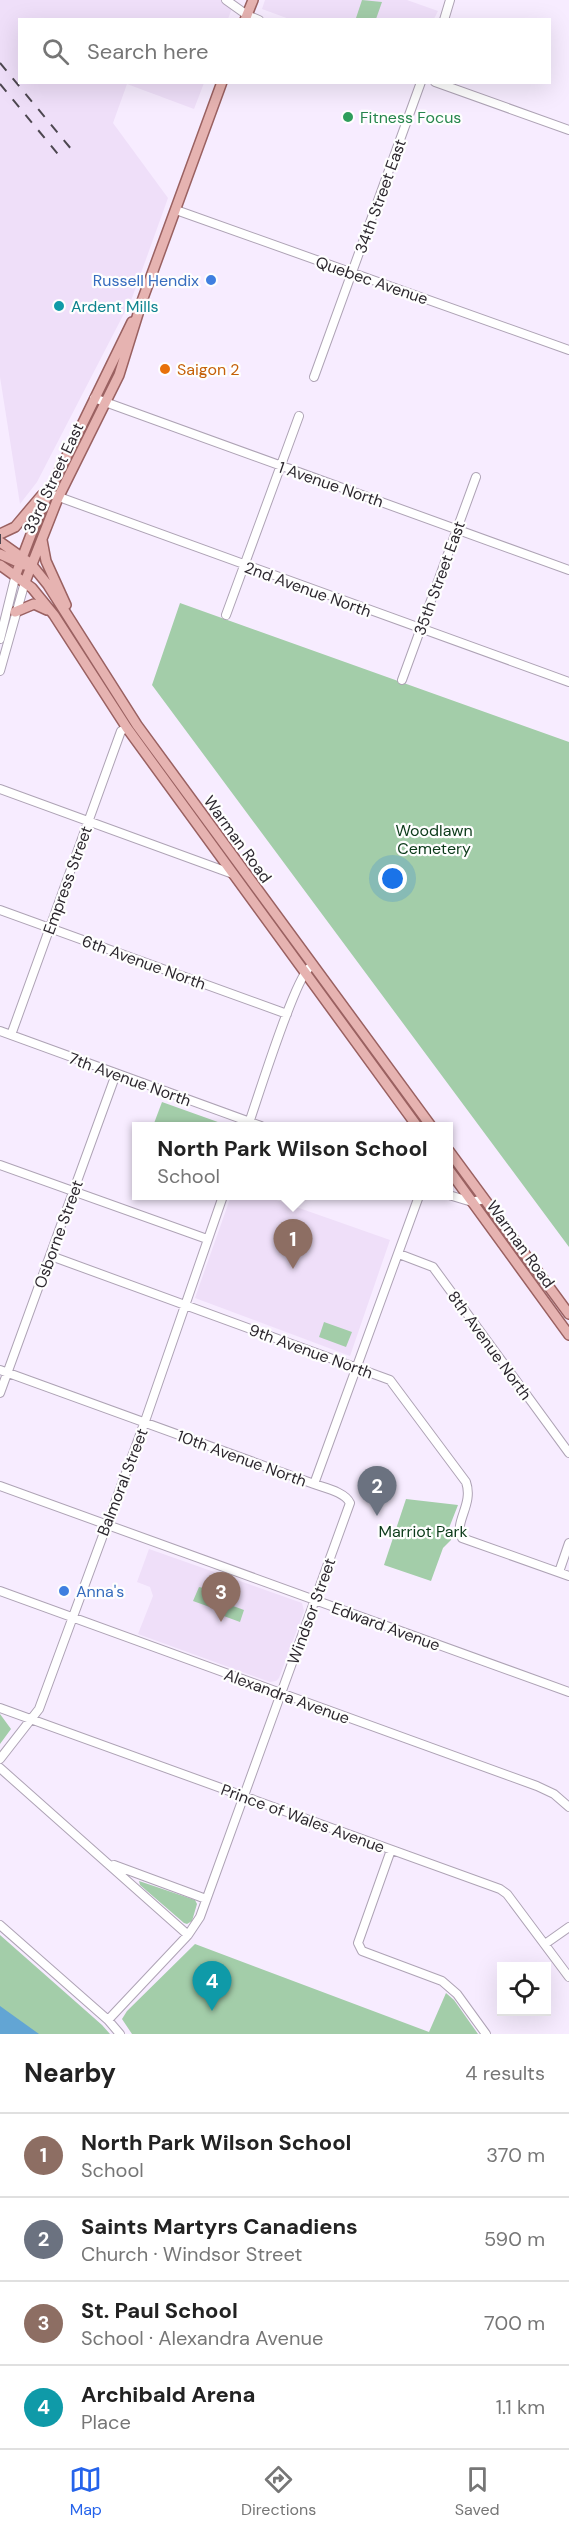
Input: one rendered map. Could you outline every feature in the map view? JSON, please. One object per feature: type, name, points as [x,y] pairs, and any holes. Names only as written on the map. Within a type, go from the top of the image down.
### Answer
[{"type":"main road","points":[[246,17],[253,0]]},
{"type":"main road","name":"33rd Street East","points":[[25,582],[58,498],[106,403],[127,353],[142,301],[221,84]]},
{"type":"main road","name":"33rd Street East","points":[[16,574],[48,493],[142,301]]},
{"type":"main road","points":[[0,534],[15,527],[55,479]]},
{"type":"main road","points":[[42,536],[42,550],[46,561],[74,624]]},
{"type":"main road","points":[[0,542],[21,560]]},
{"type":"main road","points":[[0,554],[21,560]]},
{"type":"main road","name":"Warman Road","points":[[21,560],[32,564],[74,624],[137,725],[414,1122]]},
{"type":"main road","name":"Warman Road","points":[[0,565],[25,582],[54,615],[127,728],[234,874],[428,1122]]},
{"type":"main road","points":[[15,612],[34,604],[54,615]]},
{"type":"main road","name":"Warman Road","points":[[453,1156],[569,1314]]},
{"type":"main road","name":"Warman Road","points":[[453,1176],[569,1335]]},
{"type":"street","points":[[226,0],[246,17]]},
{"type":"street","points":[[445,18],[450,0]]},
{"type":"street","name":"34th Street East","points":[[314,377],[420,84]]},
{"type":"street","points":[[441,84],[569,130]]},
{"type":"street","name":"Quebec Avenue","points":[[176,210],[569,350]]},
{"type":"street","name":"1 Avenue North","points":[[94,398],[569,570]]},
{"type":"street","points":[[226,615],[299,416]]},
{"type":"street","name":"35th Street East","points":[[402,680],[476,477]]},
{"type":"street","name":"2nd Avenue North","points":[[48,493],[569,682]]},
{"type":"street","name":"33rd Street East","points":[[0,639],[16,574]]},
{"type":"street","name":"33rd Street East","points":[[0,671],[25,582]]},
{"type":"street","name":"Empress Street","points":[[11,1035],[121,731],[127,728]]},
{"type":"street","points":[[0,789],[234,874]]},
{"type":"street","name":"6th Avenue North","points":[[0,910],[287,1014]]},
{"type":"street","points":[[250,1122],[287,1014],[309,969]]},
{"type":"street","name":"7th Avenue North","points":[[0,1031],[244,1122]]},
{"type":"street","name":"Osborne Street","points":[[0,1393],[4,1372],[51,1256],[116,1074]]},
{"type":"street","points":[[0,1165],[207,1239]]},
{"type":"street","points":[[453,1196],[472,1202],[484,1199]]},
{"type":"street","name":"Balmoral Street","points":[[0,1759],[39,1709],[144,1424],[222,1200]]},
{"type":"street","points":[[314,1484],[418,1200]]},
{"type":"street","name":"8th Avenue North","points":[[399,1254],[433,1267],[569,1453]]},
{"type":"street","name":"9th Avenue North","points":[[51,1256],[390,1380],[466,1482],[470,1494],[459,1528],[462,1538],[569,1576]]},
{"type":"street","name":"10th Avenue North","points":[[4,1372],[314,1484]]},
{"type":"street","name":"Windsor Street","points":[[108,2020],[188,1935],[200,1917],[350,1503],[348,1498],[314,1484]]},
{"type":"street","name":"Edward Avenue","points":[[0,1486],[569,1692]]},
{"type":"street","points":[[559,1572],[569,1543]]},
{"type":"street","name":"Alexandra Avenue","points":[[0,1591],[537,1786],[554,1794],[569,1807]]},
{"type":"street","name":"Prince of Wales Avenue","points":[[0,1708],[500,1889],[507,1894],[569,1977]]},
{"type":"street","points":[[0,1768],[188,1935]]},
{"type":"street","points":[[391,1851],[358,1943],[362,1951],[442,1981],[457,1994],[486,2034]]},
{"type":"street","points":[[110,1864],[206,1899]]},
{"type":"street","points":[[0,1925],[108,2020],[120,2034]]},
{"type":"street","points":[[545,1944],[569,1927]]},
{"type":"shaded area","points":[[0,0],[235,0],[228,18],[18,18],[18,84],[127,84],[113,123],[168,198],[132,298],[37,482],[20,504],[0,377]]},
{"type":"shaded area","points":[[265,0],[407,0],[438,11],[434,18],[287,18],[262,9]]},
{"type":"shaded area","points":[[127,84],[204,84],[194,109]]},
{"type":"shaded area","points":[[230,1200],[276,1200],[390,1240],[350,1356],[195,1298]]},
{"type":"shaded area","points":[[149,1549],[302,1603],[304,1611],[276,1681],[270,1682],[138,1634],[153,1596],[150,1587],[137,1582]]},
{"type":"green space","points":[[362,0],[382,2],[376,18],[356,18]]},
{"type":"green space","name":"Woodlawn Cemetery","points":[[180,603],[569,742],[569,1247],[152,685]]},
{"type":"green space","points":[[162,1102],[218,1122],[154,1122]]},
{"type":"green space","points":[[324,1322],[352,1332],[346,1347],[319,1337]]},
{"type":"green space","name":"Marriot Park","points":[[406,1499],[458,1505],[449,1528],[451,1540],[443,1548],[431,1581],[384,1565]]},
{"type":"green space","points":[[214,1573],[229,1579],[218,1610],[193,1601],[199,1587],[208,1589]]},
{"type":"green space","points":[[225,1603],[244,1610],[240,1622],[221,1615]]},
{"type":"green space","points":[[0,1714],[11,1729],[0,1744]]},
{"type":"green space","points":[[139,1881],[195,1900],[197,1904],[192,1921],[184,1923],[140,1885]]},
{"type":"green space","points":[[0,1935],[110,2034],[36,2034],[0,2008]]},
{"type":"green space","points":[[195,1944],[429,2032],[446,1993],[454,2000],[478,2034],[132,2034],[122,2019],[127,2011]]},
{"type":"water","points":[[0,2006],[39,2034],[0,2034]]},
{"type":"railway","points":[[0,63],[72,150]]},
{"type":"railway","points":[[0,84],[62,159]]},
{"type":"railway","points":[[0,534],[0,544]]},
{"type":"place","name":"Fitness Focus","points":[[348,117]]},
{"type":"place","name":"Russell Hendix","points":[[211,280]]},
{"type":"place","name":"Ardent Mills","points":[[59,306]]},
{"type":"place","name":"Saigon 2","points":[[165,369]]},
{"type":"place","name":"North Park Wilson School","points":[[293,1269]]},
{"type":"place","name":"Saints Martyrs Canadiens","points":[[377,1516]]},
{"type":"place","name":"Anna's","points":[[64,1591]]},
{"type":"place","name":"St. Paul School","points":[[221,1622]]},
{"type":"place","name":"Archibald Arena","points":[[212,2011]]}]
